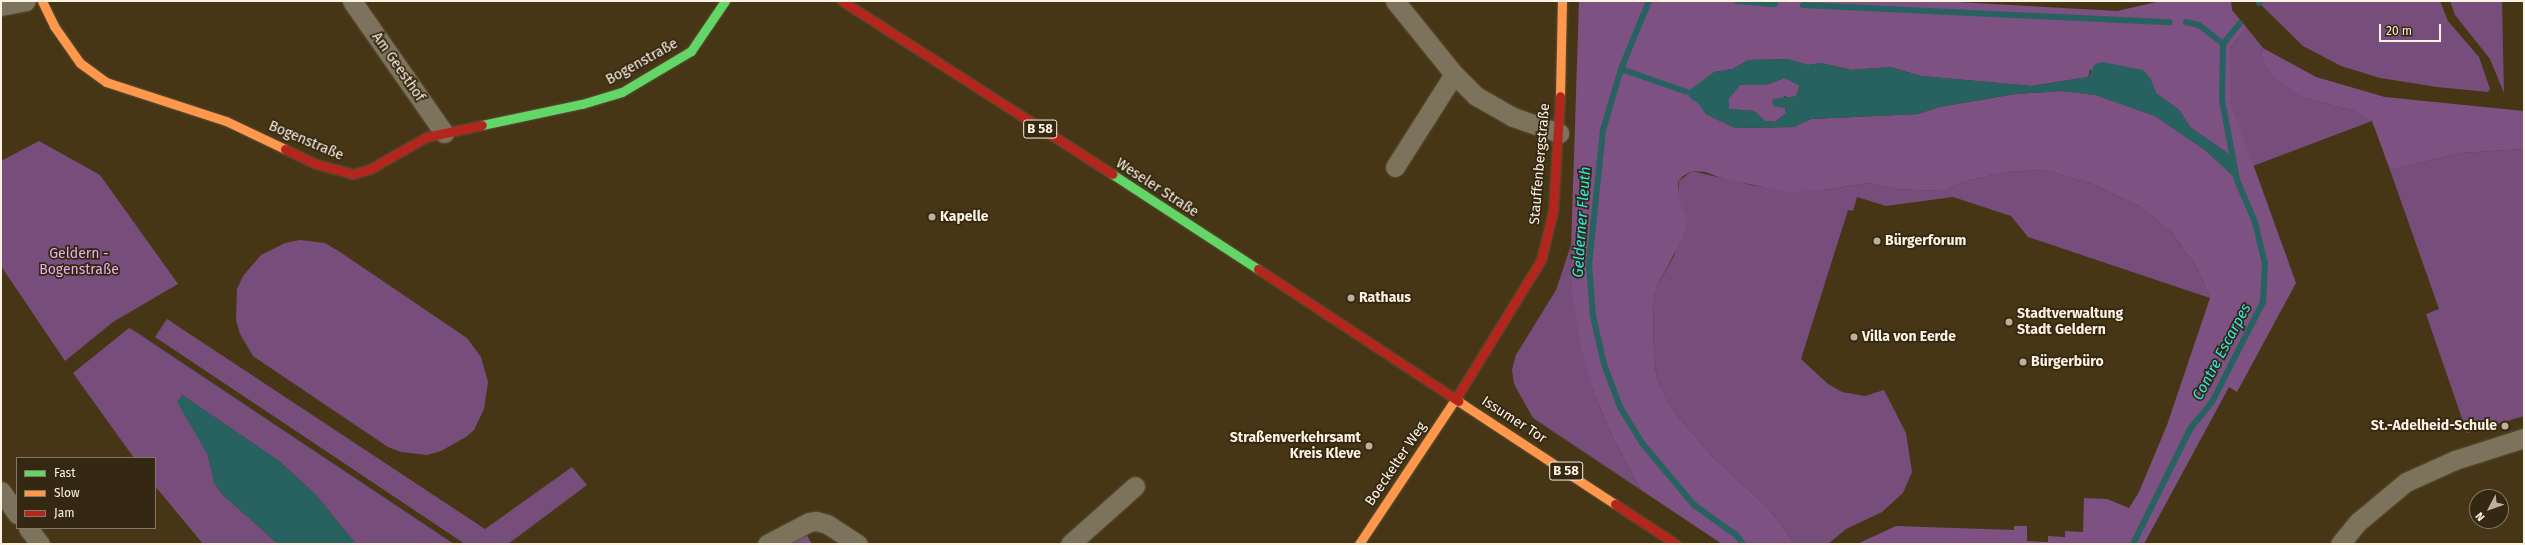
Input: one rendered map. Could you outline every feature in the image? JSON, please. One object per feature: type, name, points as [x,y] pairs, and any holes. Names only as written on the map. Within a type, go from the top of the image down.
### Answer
[{"type":"street","points":[[1,6],[26,1]]},
{"type":"street","name":"Bogenstraße","points":[[42,1],[54,26],[80,63],[106,82],[226,121],[340,172],[353,174],[370,170],[426,138],[582,104],[622,92],[691,51],[726,1]]},
{"type":"street","name":"Am Geesthof","points":[[352,1],[444,133]]},
{"type":"street","name":"Weseler Straße","points":[[842,1],[1456,399]]},
{"type":"street","points":[[1395,1],[1454,74],[1476,96],[1493,108],[1559,133]]},
{"type":"street","name":"Stauffenbergstraße","points":[[1456,399],[1541,260],[1553,211],[1559,133],[1562,1]]},
{"type":"street","points":[[1395,167],[1454,74]]},
{"type":"street","name":"Boeckelter Weg","points":[[1359,544],[1456,399]]},
{"type":"street","name":"Issumer Tor","points":[[1456,399],[1676,544]]},
{"type":"street","points":[[2340,544],[2362,518],[2406,482],[2455,460],[2524,438]]},
{"type":"street","points":[[1070,544],[1135,486]]},
{"type":"street","points":[[1,491],[16,513]]},
{"type":"street","points":[[767,544],[809,522],[816,521],[827,524],[858,544]]},
{"type":"street","points":[[29,529],[40,544]]},
{"type":"green space","points":[[2257,1],[2440,1],[2448,21],[2479,57],[2490,89],[2488,92],[2437,87],[2380,78],[2341,66],[2303,46]]},
{"type":"green space","points":[[2450,1],[2502,1],[2504,93],[2490,59],[2455,15]]},
{"type":"green space","points":[[2247,28],[2263,48],[2261,55],[2301,97],[2351,110],[2372,121],[2253,166],[2230,100],[2230,48]]},
{"type":"green space","name":"Geldern - Bogenstraße","points":[[39,141],[100,175],[178,284],[113,322],[65,361],[1,266],[1,161]]},
{"type":"green space","points":[[2524,149],[2524,416],[2467,433],[2426,314],[2439,309],[2390,170],[2462,153]]},
{"type":"green space","points":[[2045,170],[2092,184],[2140,206],[2173,234],[2197,268],[2210,298],[2028,237],[2011,216],[1953,197],[1886,206],[1857,197],[1853,211],[1848,210],[1801,359],[1828,384],[1842,392],[1865,396],[1884,390],[1906,433],[1912,472],[1903,493],[1882,512],[1846,529],[1828,544],[1795,544],[1769,509],[1713,457],[1671,408],[1657,379],[1654,358],[1653,301],[1657,286],[1675,254],[1679,181],[1692,171],[1755,186],[1825,190],[1868,183],[1896,189],[1942,191],[1963,182],[2006,172]]},
{"type":"green space","points":[[300,240],[325,243],[467,338],[481,357],[488,382],[484,409],[474,430],[466,437],[441,451],[427,455],[401,452],[388,447],[253,356],[240,334],[236,320],[237,289],[243,276],[261,255],[285,243]]},
{"type":"green space","points":[[1571,245],[1570,279],[1593,391],[1613,438],[1641,490],[1533,418],[1514,384],[1512,370],[1516,355],[1556,290]]},
{"type":"green space","points":[[167,319],[485,529],[572,467],[587,485],[508,544],[465,544],[155,337]]},
{"type":"green space","points":[[129,328],[454,544],[356,544],[316,495],[279,461],[182,395],[178,402],[208,455],[214,482],[221,493],[278,544],[203,544],[156,487],[156,457],[133,457],[73,373]]},
{"type":"shaded area","points":[[1579,1],[1938,1],[2117,11],[2161,1],[2231,1],[2232,10],[2247,28],[2230,48],[2230,100],[2296,283],[2237,392],[2229,387],[2144,544],[1857,544],[1896,526],[2014,530],[2014,526],[2027,526],[2027,541],[2048,542],[2048,536],[2065,537],[2065,531],[2083,532],[2084,498],[2107,499],[2129,508],[2139,492],[2167,425],[2210,298],[2197,268],[2173,234],[2140,206],[2092,184],[2045,170],[2006,172],[1963,182],[1942,191],[1896,189],[1868,183],[1825,190],[1791,192],[1727,180],[1705,172],[1692,171],[1683,176],[1678,182],[1679,200],[1687,219],[1682,239],[1657,286],[1653,301],[1654,358],[1657,379],[1671,408],[1713,457],[1769,509],[1795,544],[1722,544],[1641,490],[1613,438],[1593,391],[1581,347],[1570,279]],"holes":[[[1787,59],[1808,65],[1821,63],[1852,70],[1890,67],[1921,76],[2032,86],[2088,77],[2090,70],[2150,78],[2156,93],[2179,110],[2190,127],[2233,157],[2237,179],[2205,150],[2155,116],[2096,95],[2062,91],[2015,94],[1939,107],[1918,114],[1811,119],[1794,127],[1735,128],[1706,114],[1698,102],[1714,72],[1733,69],[1748,60]]]},
{"type":"shaded area","points":[[2263,48],[2316,77],[2385,97],[2524,111],[2524,149],[2462,153],[2390,170],[2372,121],[2351,110],[2301,97],[2272,75],[2261,55]]},
{"type":"shaded area","points":[[1785,78],[1800,85],[1796,96],[1791,98],[1784,96],[1780,107],[1785,108],[1786,113],[1775,122],[1765,121],[1754,111],[1729,109],[1729,98],[1740,85],[1766,85]]},
{"type":"shaded area","points":[[806,534],[812,544],[783,544],[797,537]]},
{"type":"water","points":[[1787,59],[1808,65],[1821,63],[1852,70],[1890,67],[1921,76],[2032,86],[2088,77],[2095,64],[2102,62],[2143,70],[2150,78],[2156,93],[2179,110],[2190,127],[2233,157],[2237,180],[2205,150],[2155,116],[2095,95],[2062,91],[2015,94],[1939,107],[1918,114],[1811,119],[1794,127],[1735,128],[1706,114],[1698,103],[1690,98],[1687,92],[1714,72],[1733,69],[1748,60]],"holes":[[[1785,78],[1800,86],[1796,96],[1772,99],[1773,106],[1785,108],[1786,113],[1775,122],[1765,121],[1754,111],[1729,109],[1729,98],[1740,85],[1766,85]]]},
{"type":"water","points":[[182,395],[279,461],[316,495],[356,544],[278,544],[221,493],[214,482],[208,455],[177,402]]},
{"type":"waterway","name":"Gelderner Fleuth","points":[[1649,1],[1621,69],[1603,130],[1589,265],[1593,316],[1604,364],[1620,407],[1642,443],[1694,505],[1736,535],[1743,544]]},
{"type":"waterway","points":[[1737,1],[1775,4]]},
{"type":"waterway","points":[[1803,5],[2170,22]]},
{"type":"waterway","points":[[2186,22],[2199,25],[2223,44]]},
{"type":"waterway","name":"Contre Escarpes","points":[[2133,544],[2190,429],[2212,402],[2263,302],[2265,264],[2255,222],[2237,180],[2222,100],[2223,44],[2240,23]]},
{"type":"waterway","points":[[1621,69],[1687,92]]},
{"type":"traffic: fast","points":[[482,125],[582,104],[622,92],[691,51],[725,1]]},
{"type":"traffic: fast","points":[[1112,174],[1258,269]]},
{"type":"traffic: slow","points":[[42,1],[54,26],[80,63],[106,82],[226,121],[285,149]]},
{"type":"traffic: slow","points":[[1560,96],[1562,1]]},
{"type":"traffic: slow","points":[[1359,544],[1458,395]]},
{"type":"traffic: slow","points":[[1458,401],[1615,504]]},
{"type":"traffic: jam","points":[[842,1],[1112,174]]},
{"type":"traffic: jam","points":[[1458,395],[1541,260],[1553,211],[1560,96]]},
{"type":"traffic: jam","points":[[285,149],[316,164],[353,174],[370,169],[426,137],[482,125]]},
{"type":"traffic: jam","points":[[1258,269],[1458,401]]},
{"type":"traffic: jam","points":[[1615,504],[1676,544]]},
{"type":"place","name":"Kapelle","points":[[932,217]]},
{"type":"place","name":"Bürgerforum","points":[[1877,241]]},
{"type":"place","name":"Rathaus","points":[[1351,298]]},
{"type":"place","name":"Stadtverwaltung Stadt Geldern","points":[[2009,322]]},
{"type":"place","name":"Villa von Eerde","points":[[1854,337]]},
{"type":"place","name":"Bürgerbüro","points":[[2023,362]]},
{"type":"place","name":"St.-Adelheid-Schule","points":[[2505,426]]},
{"type":"place","name":"Straßenverkehrsamt Kreis Kleve","points":[[1369,446]]}]
